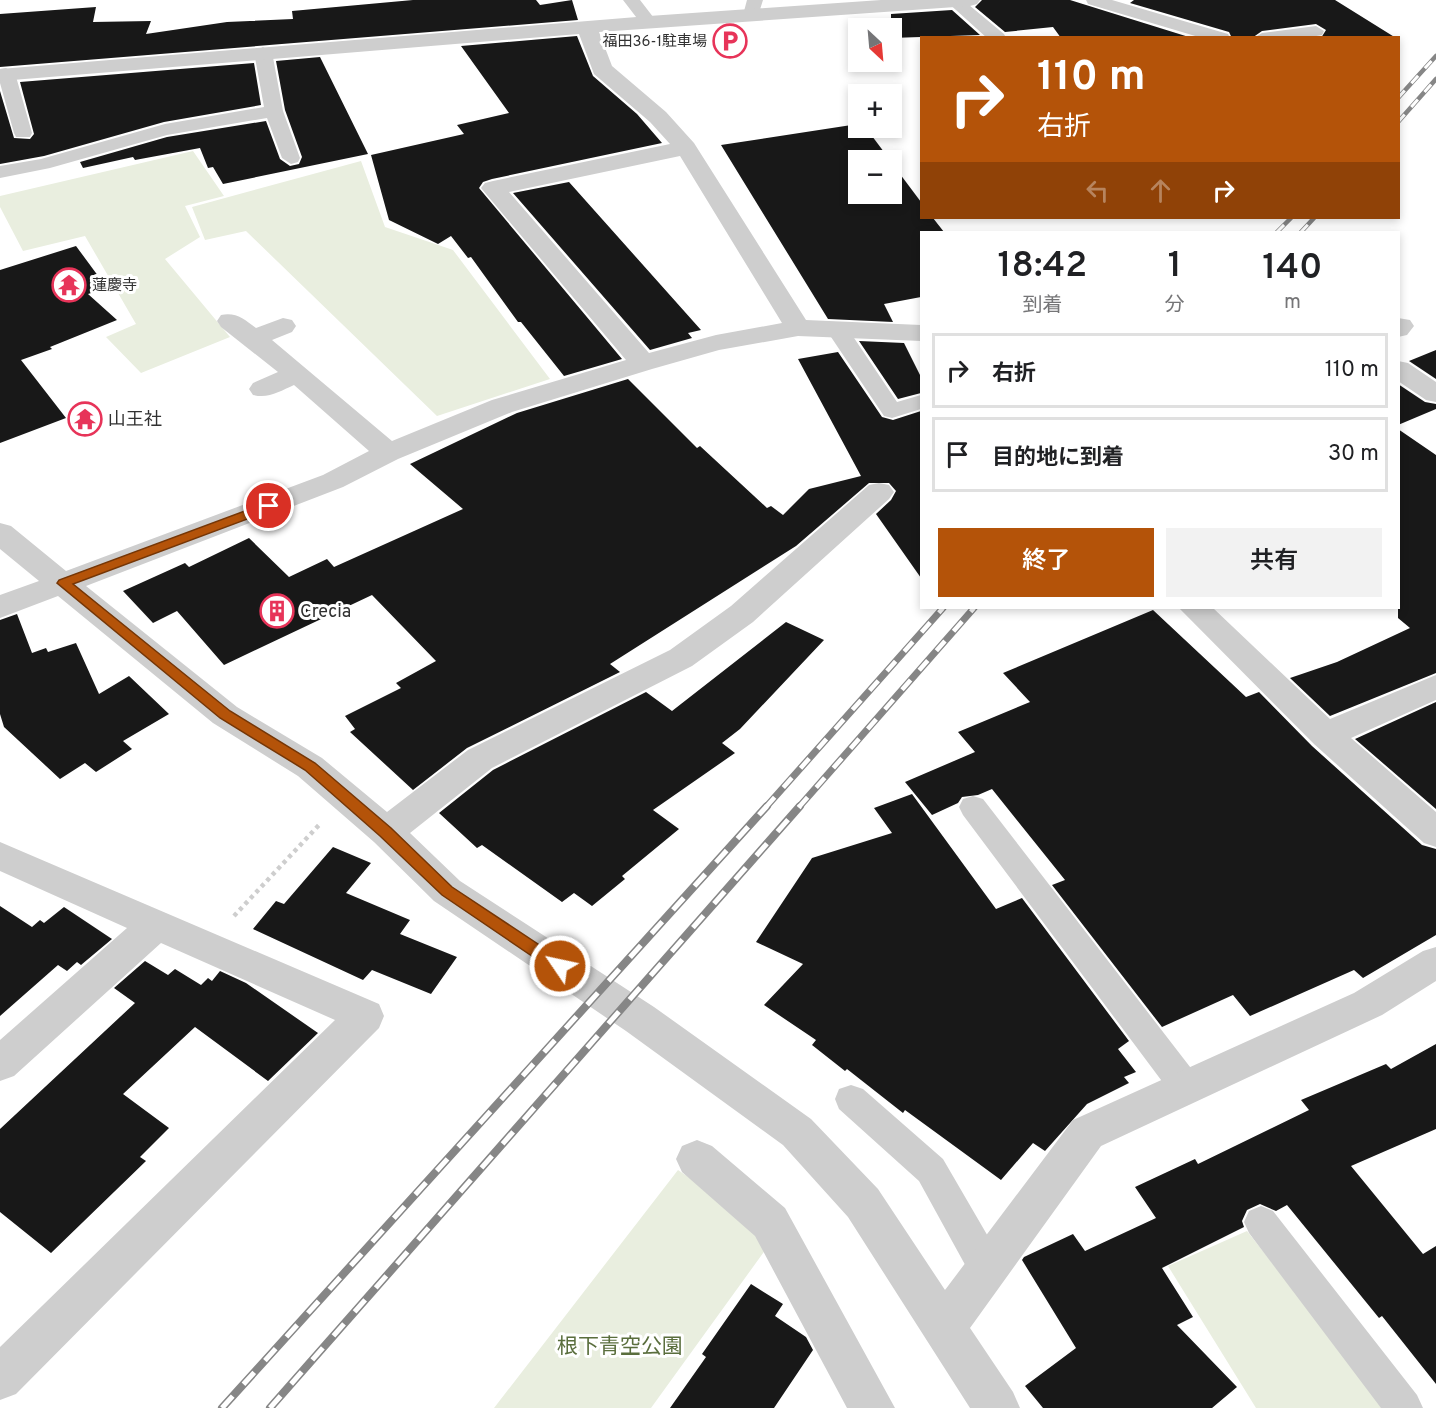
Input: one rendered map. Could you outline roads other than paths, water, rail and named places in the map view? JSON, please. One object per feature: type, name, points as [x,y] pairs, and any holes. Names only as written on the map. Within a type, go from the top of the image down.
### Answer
[{"type":"street","points":[[3,74],[649,22],[753,8],[962,1]]},
{"type":"street","points":[[587,27],[602,69],[658,117],[686,148],[798,328]]},
{"type":"street","points":[[643,363],[493,188],[686,148]]},
{"type":"street","points":[[230,321],[297,373],[388,453]]},
{"type":"street","points":[[253,339],[283,326]]},
{"type":"street","points":[[0,607],[185,539],[333,481],[388,453],[502,406],[643,363],[716,343],[798,328],[920,333]]},
{"type":"street","points":[[1400,370],[1436,394]]},
{"type":"street","points":[[263,389],[297,373]]},
{"type":"street","points":[[386,832],[480,759],[681,658],[742,614],[879,492]]},
{"type":"street","points":[[0,533],[225,714],[310,766],[386,832],[447,891],[640,1019],[797,1132],[863,1203],[997,1408]]},
{"type":"street","points":[[1196,609],[1326,735],[1436,833]]},
{"type":"street","points":[[1218,609],[1226,640]]},
{"type":"street","points":[[1326,735],[1436,687]]},
{"type":"street","points":[[0,856],[155,926],[206,945],[365,1016],[0,1378]]},
{"type":"street","points":[[0,1064],[155,926]]},
{"type":"street","points":[[944,1329],[1087,1132],[1368,1004],[1436,962]]},
{"type":"street","points":[[697,1159],[770,1222],[872,1408]]},
{"type":"lane","points":[[631,0],[649,22]]},
{"type":"lane","points":[[1094,0],[1215,36]]},
{"type":"lane","points":[[962,1],[996,36]]},
{"type":"lane","points":[[1292,36],[1316,31]]},
{"type":"lane","points":[[263,52],[274,111],[291,158]]},
{"type":"lane","points":[[3,74],[23,133]]},
{"type":"lane","points":[[0,172],[43,164],[165,130],[274,111]]},
{"type":"lane","points":[[838,331],[892,411],[920,402]]},
{"type":"lane","points":[[973,807],[1185,1086]]},
{"type":"lane","points":[[851,1099],[931,1170],[987,1269]]},
{"type":"lane","points":[[1261,1222],[1404,1408]]},
{"type":"railway","points":[[1400,96],[1436,56]]},
{"type":"railway","points":[[1400,120],[1436,79]]},
{"type":"railway","points":[[1278,231],[1290,219]]},
{"type":"railway","points":[[1302,231],[1313,219]]},
{"type":"railway","points":[[766,807],[942,609]]},
{"type":"railway","points":[[799,807],[973,609]]},
{"type":"railway","points":[[222,1408],[767,806]]},
{"type":"railway","points":[[270,1408],[800,806]]},
{"type":"place","name":"福田36-1駐車場","points":[[730,41]]},
{"type":"place","name":"蓮慶寺","points":[[69,285]]},
{"type":"place","name":"山王社","points":[[85,419]]},
{"type":"place","name":"Crecia","points":[[277,611]]},
{"type":"park label","name":"根下青空公園","points":[[620,1346]]}]
